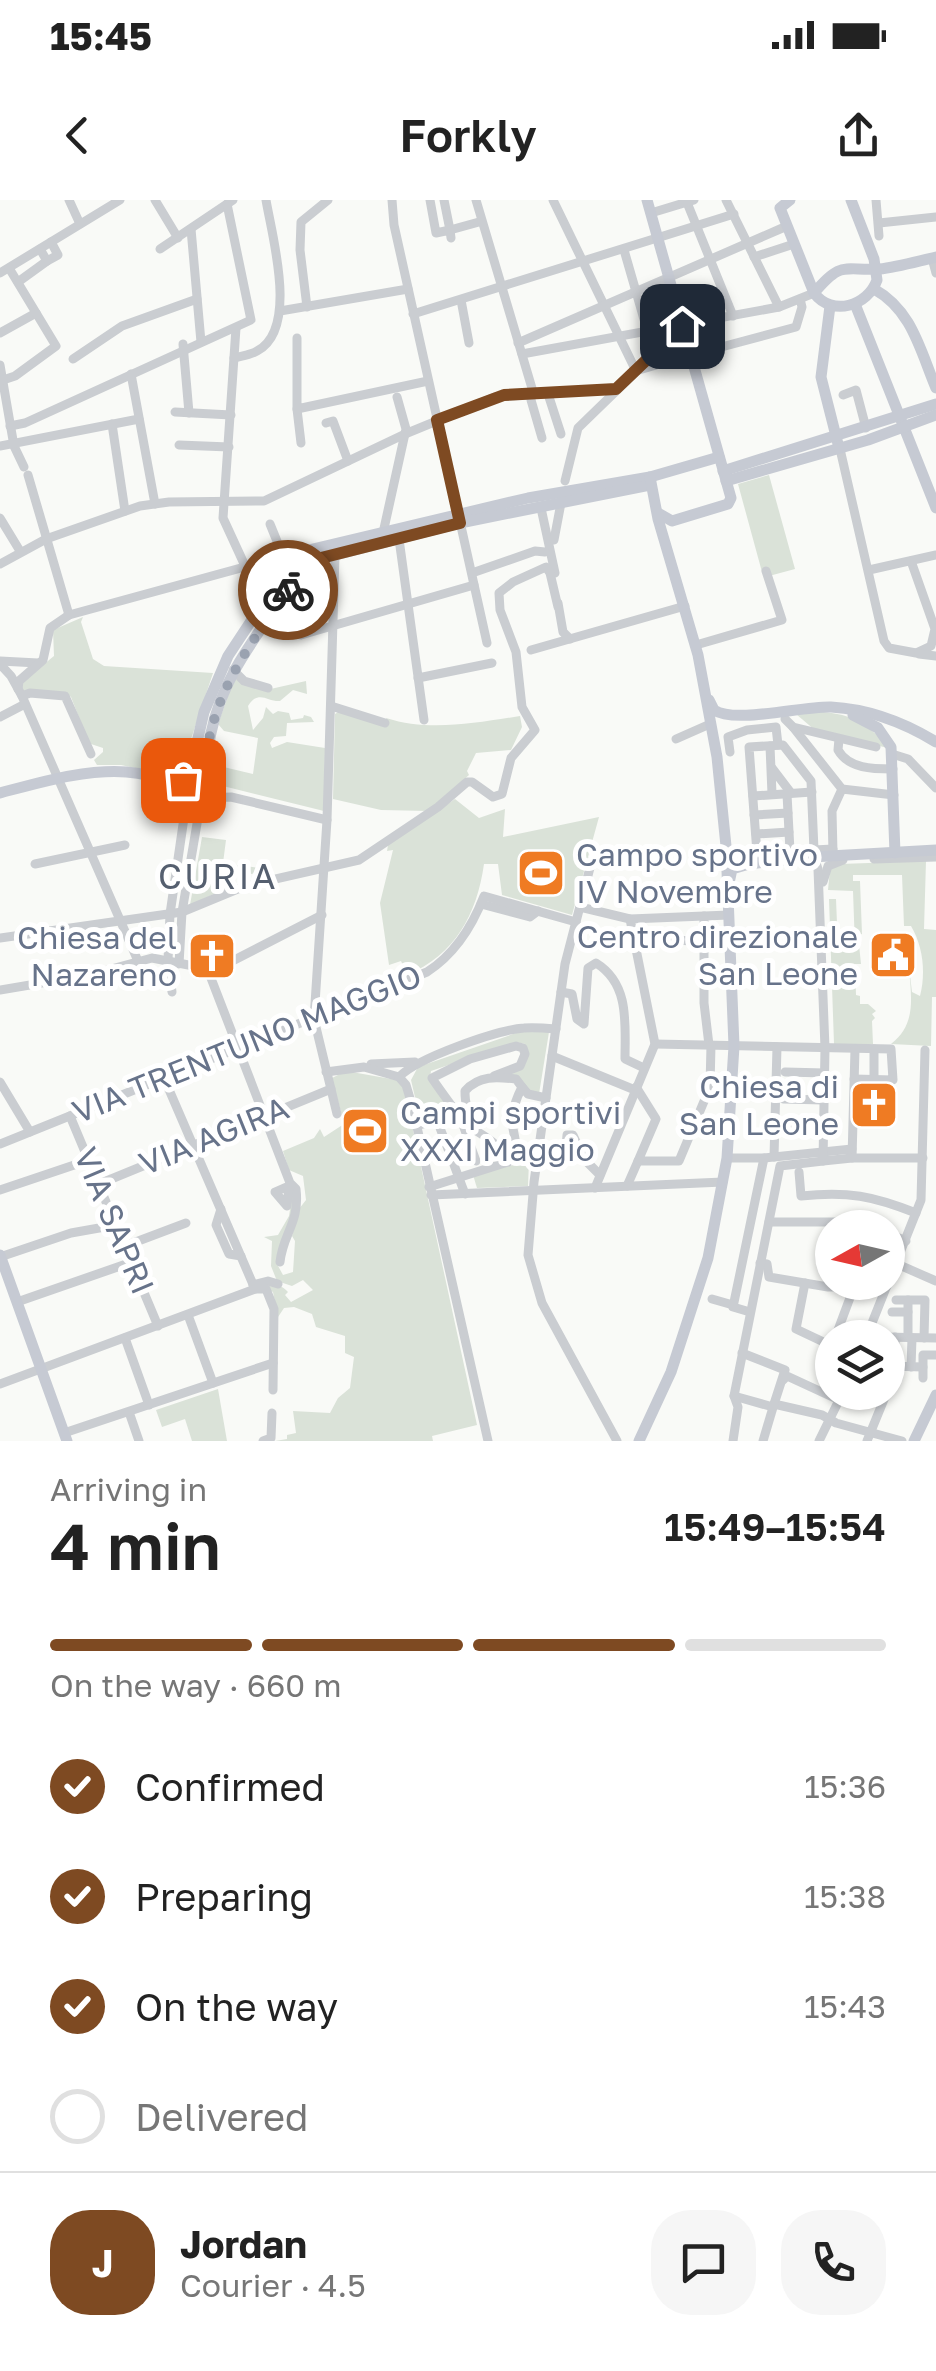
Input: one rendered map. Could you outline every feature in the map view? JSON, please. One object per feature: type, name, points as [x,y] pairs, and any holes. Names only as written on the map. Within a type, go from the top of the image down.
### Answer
[{"type":"main road","points":[[790,200],[780,208],[808,296],[829,309],[856,307],[877,290],[879,268],[850,200]]},
{"type":"main road","points":[[649,206],[687,325],[718,453],[730,474],[731,498],[728,504],[672,520],[658,513]]},
{"type":"main road","points":[[808,296],[840,269],[879,268],[934,257]]},
{"type":"main road","points":[[877,290],[905,314],[936,388]]},
{"type":"main road","points":[[856,307],[936,508]]},
{"type":"main road","points":[[829,309],[821,377],[838,443]]},
{"type":"main road","points":[[902,422],[936,404]]},
{"type":"main road","points":[[730,474],[936,415]]},
{"type":"main road","points":[[290,555],[645,482],[718,453]]},
{"type":"main road","points":[[639,1441],[671,1372],[708,1258],[726,1158],[734,1046],[726,846],[717,757],[696,645],[658,513],[645,482]]},
{"type":"main road","points":[[298,575],[309,564],[459,518]]},
{"type":"main road","points":[[664,536],[672,520]]},
{"type":"main road","points":[[163,781],[194,801],[204,791],[215,715],[233,670],[305,560],[290,555]]},
{"type":"main road","points":[[187,796],[188,778],[212,691],[234,646],[278,583],[290,555]]},
{"type":"main road","points":[[707,696],[719,714],[815,707],[874,714],[936,742]]},
{"type":"main road","points":[[815,707],[868,722],[885,735],[892,754],[895,853]]},
{"type":"main road","points":[[717,757],[721,728],[750,714]]},
{"type":"main road","points":[[0,793],[96,772],[163,781],[197,776],[204,791]]},
{"type":"main road","points":[[726,846],[730,860],[936,853]]},
{"type":"main road","points":[[728,897],[730,872],[753,858]]},
{"type":"main road","points":[[0,1256],[10,1295],[65,1437]]},
{"type":"main road","points":[[914,1441],[936,1394]]},
{"type":"street","points":[[69,200],[80,224]]},
{"type":"street","points":[[4,380],[56,346],[18,282],[5,270],[120,200]]},
{"type":"street","points":[[155,200],[178,238]]},
{"type":"street","points":[[234,358],[263,347],[280,311],[282,299],[266,200]]},
{"type":"street","points":[[304,200],[312,213]]},
{"type":"street","points":[[306,306],[301,222],[328,200]]},
{"type":"street","points":[[392,200],[394,225],[487,643]]},
{"type":"street","points":[[430,200],[432,231],[436,234],[450,234],[478,222]]},
{"type":"street","points":[[444,200],[450,234]]},
{"type":"street","points":[[476,200],[522,354],[542,438]]},
{"type":"street","points":[[553,200],[636,371]]},
{"type":"street","points":[[726,200],[780,307]]},
{"type":"street","points":[[876,200],[879,236]]},
{"type":"street","points":[[649,206],[689,201],[732,316]]},
{"type":"street","points":[[10,426],[251,320],[230,202],[160,249]]},
{"type":"street","points":[[414,314],[734,214]]},
{"type":"street","points":[[861,219],[936,216]]},
{"type":"street","points":[[916,219],[917,231]]},
{"type":"street","points":[[518,343],[784,227]]},
{"type":"street","points":[[191,229],[202,342]]},
{"type":"street","points":[[18,282],[58,254],[51,242]]},
{"type":"street","points":[[754,256],[792,245]]},
{"type":"street","points":[[40,248],[47,261]]},
{"type":"street","points":[[275,254],[300,250]]},
{"type":"street","points":[[624,250],[654,354]]},
{"type":"street","points":[[934,257],[936,273]]},
{"type":"street","points":[[280,311],[408,289]]},
{"type":"street","points":[[522,354],[780,307],[808,296]]},
{"type":"street","points":[[687,325],[699,353],[796,327],[808,296]]},
{"type":"street","points":[[73,359],[122,326],[198,298]]},
{"type":"street","points":[[461,300],[469,342]]},
{"type":"street","points":[[0,333],[36,313]]},
{"type":"street","points":[[565,481],[576,432],[616,389],[687,325]]},
{"type":"street","points":[[236,328],[224,525],[250,567]]},
{"type":"street","points":[[297,338],[300,443]]},
{"type":"street","points":[[183,347],[189,413]]},
{"type":"street","points":[[636,371],[687,356]]},
{"type":"street","points":[[0,365],[14,444],[26,471],[69,614]]},
{"type":"street","points":[[425,368],[440,366]]},
{"type":"street","points":[[131,374],[156,504]]},
{"type":"street","points":[[297,409],[428,381]]},
{"type":"street","points":[[0,564],[46,539],[125,510],[156,504],[264,501],[405,434],[495,397],[616,389]]},
{"type":"street","points":[[843,395],[856,390],[866,432]]},
{"type":"street","points":[[548,394],[561,434]]},
{"type":"street","points":[[383,533],[405,434],[396,396]]},
{"type":"street","points":[[175,412],[231,415]]},
{"type":"street","points":[[536,415],[554,412]]},
{"type":"street","points":[[0,446],[139,419]]},
{"type":"street","points":[[326,422],[333,421],[348,461]]},
{"type":"street","points":[[24,422],[30,441]]},
{"type":"street","points":[[112,424],[125,510]]},
{"type":"street","points":[[838,443],[886,645],[936,656]]},
{"type":"street","points":[[180,445],[229,447]]},
{"type":"street","points":[[549,503],[554,540]]},
{"type":"street","points":[[549,503],[558,606]]},
{"type":"street","points":[[0,518],[20,551]]},
{"type":"street","points":[[21,696],[19,681],[41,662],[50,628],[69,614],[290,555],[270,524]]},
{"type":"street","points":[[399,539],[424,720]]},
{"type":"street","points":[[335,576],[340,563],[358,549]]},
{"type":"street","points":[[472,573],[534,551],[545,552]]},
{"type":"street","points":[[335,555],[327,820],[314,1018],[338,1114]]},
{"type":"street","points":[[869,570],[936,555]]},
{"type":"street","points":[[912,561],[936,631],[931,646],[916,653]]},
{"type":"street","points":[[250,567],[275,567],[278,583]]},
{"type":"street","points":[[0,938],[182,912],[244,886],[364,857],[438,807],[467,782],[493,797],[502,794],[511,758],[536,730],[522,707],[515,643],[498,596],[513,582],[542,567],[550,570],[563,632],[570,639]]},
{"type":"street","points":[[696,645],[782,620],[766,570]]},
{"type":"street","points":[[269,617],[295,634],[474,585]]},
{"type":"street","points":[[531,650],[685,606]]},
{"type":"street","points":[[0,663],[41,662]]},
{"type":"street","points":[[0,663],[21,696],[138,961]]},
{"type":"street","points":[[418,678],[492,663]]},
{"type":"street","points":[[11,676],[10,669],[16,664]]},
{"type":"street","points":[[233,670],[244,680],[268,688]]},
{"type":"street","points":[[0,717],[21,696],[66,696],[91,754]]},
{"type":"street","points":[[331,706],[385,722]]},
{"type":"street","points":[[784,718],[842,788],[894,795]]},
{"type":"street","points":[[676,739],[710,724]]},
{"type":"street","points":[[730,752],[728,737],[776,727],[772,794]]},
{"type":"street","points":[[793,727],[876,747]]},
{"type":"street","points":[[839,739],[843,759],[856,766],[893,768]]},
{"type":"street","points":[[753,858],[756,834],[748,748],[783,745],[809,778],[814,850]]},
{"type":"street","points":[[892,754],[908,759],[936,788]]},
{"type":"street","points":[[856,766],[856,790]]},
{"type":"street","points":[[771,767],[789,793],[792,856]]},
{"type":"street","points":[[823,1157],[825,1048],[820,897],[832,811],[842,788]]},
{"type":"street","points":[[172,992],[204,791],[327,820]]},
{"type":"street","points":[[753,796],[812,792]]},
{"type":"street","points":[[174,962],[170,914],[187,796]]},
{"type":"street","points":[[754,815],[788,813]]},
{"type":"street","points":[[756,834],[789,832]]},
{"type":"street","points":[[36,864],[124,845]]},
{"type":"street","points":[[792,856],[814,850],[828,859]]},
{"type":"street","points":[[792,856],[812,861],[936,853]]},
{"type":"street","points":[[592,860],[580,906],[572,920],[533,1190],[528,1255],[537,1293],[616,1438],[625,1441]]},
{"type":"street","name":"VIA TRENTUNO MAGGIO","points":[[0,1144],[434,967],[465,935],[481,904],[530,918],[538,911],[572,920]]},
{"type":"street","points":[[580,906],[630,919],[729,915]]},
{"type":"street","points":[[208,973],[322,916]]},
{"type":"street","points":[[638,1161],[680,1161],[710,1087],[710,1045],[704,1013],[704,916]]},
{"type":"street","points":[[594,1188],[655,1044],[630,919]]},
{"type":"street","points":[[635,942],[651,938],[704,942]]},
{"type":"street","points":[[0,990],[90,975],[156,958],[204,968],[296,1194],[296,1216],[282,1247],[280,1262]]},
{"type":"street","points":[[561,992],[572,994],[577,1019],[584,1024],[588,968],[596,963],[602,967],[624,999],[625,1059],[644,1068]]},
{"type":"street","points":[[326,1072],[423,1061],[512,1030],[556,1029]]},
{"type":"street","points":[[655,1044],[891,1049],[893,1080],[854,1079]]},
{"type":"street","points":[[476,1116],[468,1108],[466,1091],[476,1081],[520,1066],[523,1048],[516,1046],[470,1059],[432,1078],[454,1104],[476,1161]]},
{"type":"street","points":[[733,1441],[738,1407],[734,1396],[769,1222],[777,1047]]},
{"type":"street","points":[[852,1153],[855,1048]]},
{"type":"street","points":[[874,1049],[874,1079]]},
{"type":"street","points":[[906,1240],[921,1200],[926,1050]]},
{"type":"street","points":[[552,1056],[636,1088],[656,1119],[628,1186]]},
{"type":"street","points":[[399,1077],[423,1061]]},
{"type":"street","points":[[352,1067],[399,1077],[406,1085],[488,1441]]},
{"type":"street","points":[[785,1072],[824,1072]]},
{"type":"street","points":[[494,1076],[516,1078],[528,1094],[546,1098]]},
{"type":"street","points":[[164,1078],[254,1287]]},
{"type":"street","points":[[0,1082],[30,1132]]},
{"type":"street","points":[[430,1191],[514,1158],[512,1119],[522,1087]]},
{"type":"street","name":"VIA AGIRA","points":[[99,1184],[330,1089]]},
{"type":"street","points":[[783,1099],[824,1100]]},
{"type":"street","name":"VIA SAPRI","points":[[70,1116],[158,1326]]},
{"type":"street","points":[[416,1126],[436,1120],[465,1194]]},
{"type":"street","points":[[462,1120],[488,1136],[508,1162]]},
{"type":"street","points":[[786,1127],[823,1128]]},
{"type":"street","points":[[538,1152],[558,1152],[566,1147],[568,1135],[572,1135],[584,1160],[600,1175]]},
{"type":"street","points":[[726,1158],[773,1160],[852,1153],[922,1158]]},
{"type":"street","points":[[0,1190],[89,1160]]},
{"type":"street","points":[[733,1306],[735,1275],[753,1188],[773,1160]]},
{"type":"street","points":[[799,1172],[802,1196],[875,1196],[916,1214]]},
{"type":"street","points":[[430,1191],[465,1194],[723,1182]]},
{"type":"street","points":[[769,1222],[815,1222]]},
{"type":"street","points":[[125,1246],[186,1223]]},
{"type":"street","points":[[0,1256],[72,1233],[116,1225]]},
{"type":"street","points":[[10,1295],[132,1262]]},
{"type":"street","points":[[760,1262],[766,1264],[769,1276],[815,1283]]},
{"type":"street","points":[[905,1268],[936,1281]]},
{"type":"street","points":[[0,1384],[268,1281],[278,1284]]},
{"type":"street","points":[[805,1283],[796,1330],[815,1337]]},
{"type":"street","points":[[254,1287],[268,1290],[274,1303],[272,1390]]},
{"type":"street","points":[[712,1299],[750,1312]]},
{"type":"street","points":[[912,1366],[908,1300],[925,1300],[930,1312],[924,1338]]},
{"type":"street","points":[[892,1312],[908,1312]]},
{"type":"street","points":[[188,1314],[213,1383]]},
{"type":"street","points":[[126,1338],[149,1405]]},
{"type":"street","points":[[905,1338],[936,1338]]},
{"type":"street","points":[[742,1353],[785,1370],[762,1441]]},
{"type":"street","points":[[905,1366],[923,1372],[924,1355],[936,1355]]},
{"type":"street","points":[[65,1437],[274,1363]]},
{"type":"street","points":[[778,1386],[787,1376],[815,1386]]},
{"type":"street","points":[[734,1396],[831,1419],[869,1436],[902,1441]]},
{"type":"street","points":[[819,1441],[835,1410]]},
{"type":"street","points":[[869,1436],[880,1410]]},
{"type":"street","points":[[129,1412],[139,1441]]},
{"type":"street","points":[[267,1439],[272,1413]]},
{"type":"shaded area","points":[[769,475],[795,569],[769,576],[762,572],[738,484]]},
{"type":"shaded area","points":[[83,617],[81,622],[93,659],[104,666],[213,673],[190,742],[185,774],[178,777],[121,765],[97,765],[94,760],[103,748],[87,738],[71,697],[66,693],[23,692],[21,683],[54,656],[53,630]]},
{"type":"shaded area","points":[[234,679],[266,690],[306,681],[307,694],[293,690],[280,701],[260,697],[248,706],[253,730],[266,707],[273,714],[289,713],[291,720],[304,715],[311,717],[314,722],[287,723],[286,736],[274,737],[270,743],[272,748],[287,742],[325,748],[324,811],[211,783],[211,764],[253,774],[258,738],[224,731],[218,724]]},
{"type":"shaded area","points":[[340,711],[388,725],[386,718],[435,725],[520,716],[522,727],[511,750],[476,753],[467,771],[469,775],[428,811],[381,810],[333,799],[335,714]]},
{"type":"shaded area","points":[[813,711],[856,720],[872,730],[888,748],[816,731],[796,714]]},
{"type":"shaded area","points":[[455,799],[479,818],[505,809],[503,837],[599,817],[572,915],[502,895],[498,864],[484,864],[476,900],[461,931],[438,956],[407,975],[401,961],[389,965],[380,903],[393,850],[387,851],[388,845]]},
{"type":"shaded area","points":[[202,837],[226,840],[223,863],[273,870],[232,873],[234,885],[190,905]]},
{"type":"shaded area","points":[[926,861],[924,929],[936,930],[931,1046],[891,1044],[909,1019],[909,967],[912,992],[920,996],[923,978],[918,942],[911,926],[904,926],[902,875],[853,875],[853,881],[860,881],[862,934],[858,935],[861,964],[855,964],[856,995],[860,996],[860,1004],[868,1004],[876,1011],[872,1014],[873,1044],[834,1044],[829,899],[836,899],[838,948],[855,947],[853,891],[828,890],[830,869],[840,864]]},
{"type":"shaded area","points":[[522,1031],[549,1032],[539,1094],[531,1093],[518,1076],[497,1076],[518,1069],[525,1044],[516,1042],[431,1071],[430,1078],[449,1110],[433,1116],[418,1110],[411,1080],[418,1067]]},
{"type":"shaded area","points":[[346,1071],[397,1080],[403,1087],[410,1116],[477,1425],[432,1436],[433,1441],[275,1441],[296,1433],[293,1411],[330,1413],[338,1398],[350,1388],[354,1357],[345,1353],[345,1336],[316,1327],[312,1314],[294,1307],[284,1308],[278,1317],[273,1292],[260,1285],[282,1287],[291,1302],[313,1290],[303,1280],[292,1286],[277,1281],[271,1266],[272,1241],[264,1237],[278,1235],[289,1216],[293,1190],[294,1210],[277,1264],[283,1275],[293,1272],[292,1236],[299,1209],[306,1200],[303,1176],[289,1170],[283,1151],[314,1138],[320,1129],[324,1137],[344,1124],[332,1078]]},
{"type":"shaded area","points":[[529,1161],[528,1186],[477,1188],[473,1175]]},
{"type":"shaded area","points":[[218,1389],[227,1441],[192,1441],[185,1419],[162,1427],[156,1410]]},
{"type":"way so far","points":[[183,780],[163,781],[186,794],[184,787],[190,777],[204,781],[209,740],[222,694],[241,655],[288,590]]},
{"type":"place","name":"Campo sportivo IV Novembre","points":[[541,873]]},
{"type":"place","name":"Centro direzionale San Leone","points":[[893,955]]},
{"type":"place","name":"Chiesa del Nazareno","points":[[212,956]]},
{"type":"place","name":"Chiesa di San Leone","points":[[874,1105]]},
{"type":"place","name":"Campi sportivi XXXI Maggio","points":[[365,1131]]},
{"type":"district","name":"CURIA","points":[[218,877]]},
{"type":"route","points":[[288,590],[305,567],[317,559],[460,523],[437,420],[504,395],[616,389],[682,326]]}]
